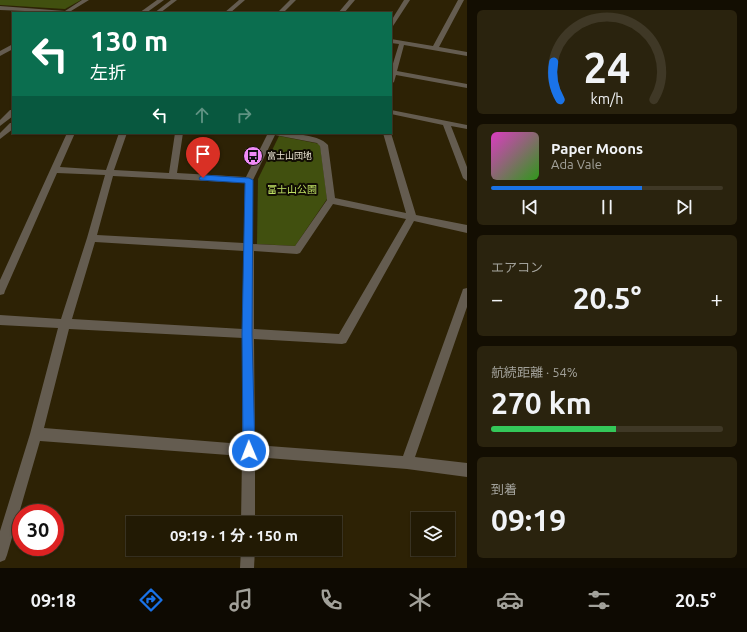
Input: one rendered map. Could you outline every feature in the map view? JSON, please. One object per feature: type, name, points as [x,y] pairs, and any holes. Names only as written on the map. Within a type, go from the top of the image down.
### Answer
[{"type":"street","points":[[68,12],[86,0]]},
{"type":"street","points":[[143,12],[160,0]]},
{"type":"street","points":[[158,12],[174,0]]},
{"type":"street","points":[[228,12],[242,0]]},
{"type":"street","points":[[281,12],[293,0]]},
{"type":"street","points":[[342,12],[352,0]]},
{"type":"street","points":[[392,22],[407,0]]},
{"type":"street","points":[[435,49],[461,0]]},
{"type":"street","points":[[0,8],[54,12]]},
{"type":"street","points":[[392,41],[467,54]]},
{"type":"street","points":[[402,43],[394,54],[392,72],[467,86]]},
{"type":"street","points":[[0,54],[12,47]]},
{"type":"street","points":[[392,112],[467,127]]},
{"type":"street","points":[[0,124],[12,113]]},
{"type":"street","points":[[446,123],[467,178]]},
{"type":"street","points":[[0,137],[12,126]]},
{"type":"street","points":[[0,291],[71,134]]},
{"type":"street","points":[[0,555],[36,434],[65,323],[92,238],[108,174],[123,134]]},
{"type":"street","points":[[172,177],[179,134]]},
{"type":"street","points":[[248,516],[249,451],[247,334],[249,180],[272,134]]},
{"type":"street","points":[[92,238],[297,250],[331,200],[324,145],[319,141],[281,134]]},
{"type":"street","points":[[0,320],[342,340],[412,217],[387,134]]},
{"type":"street","points":[[54,170],[108,174],[249,180]]},
{"type":"street","points":[[331,200],[467,229]]},
{"type":"street","points":[[407,463],[467,292]]},
{"type":"street","points":[[36,434],[407,463],[467,470]]},
{"type":"street","points":[[247,568],[248,556]]},
{"type":"green space","points":[[0,0],[81,0],[65,9],[0,5]]},
{"type":"green space","name":"富士山公園","points":[[279,136],[320,144],[327,199],[295,246],[257,244],[258,179]]},
{"type":"place","name":"富士山団地","points":[[253,156]]},
{"type":"route","points":[[203,178],[249,180],[247,334],[249,451]]}]
